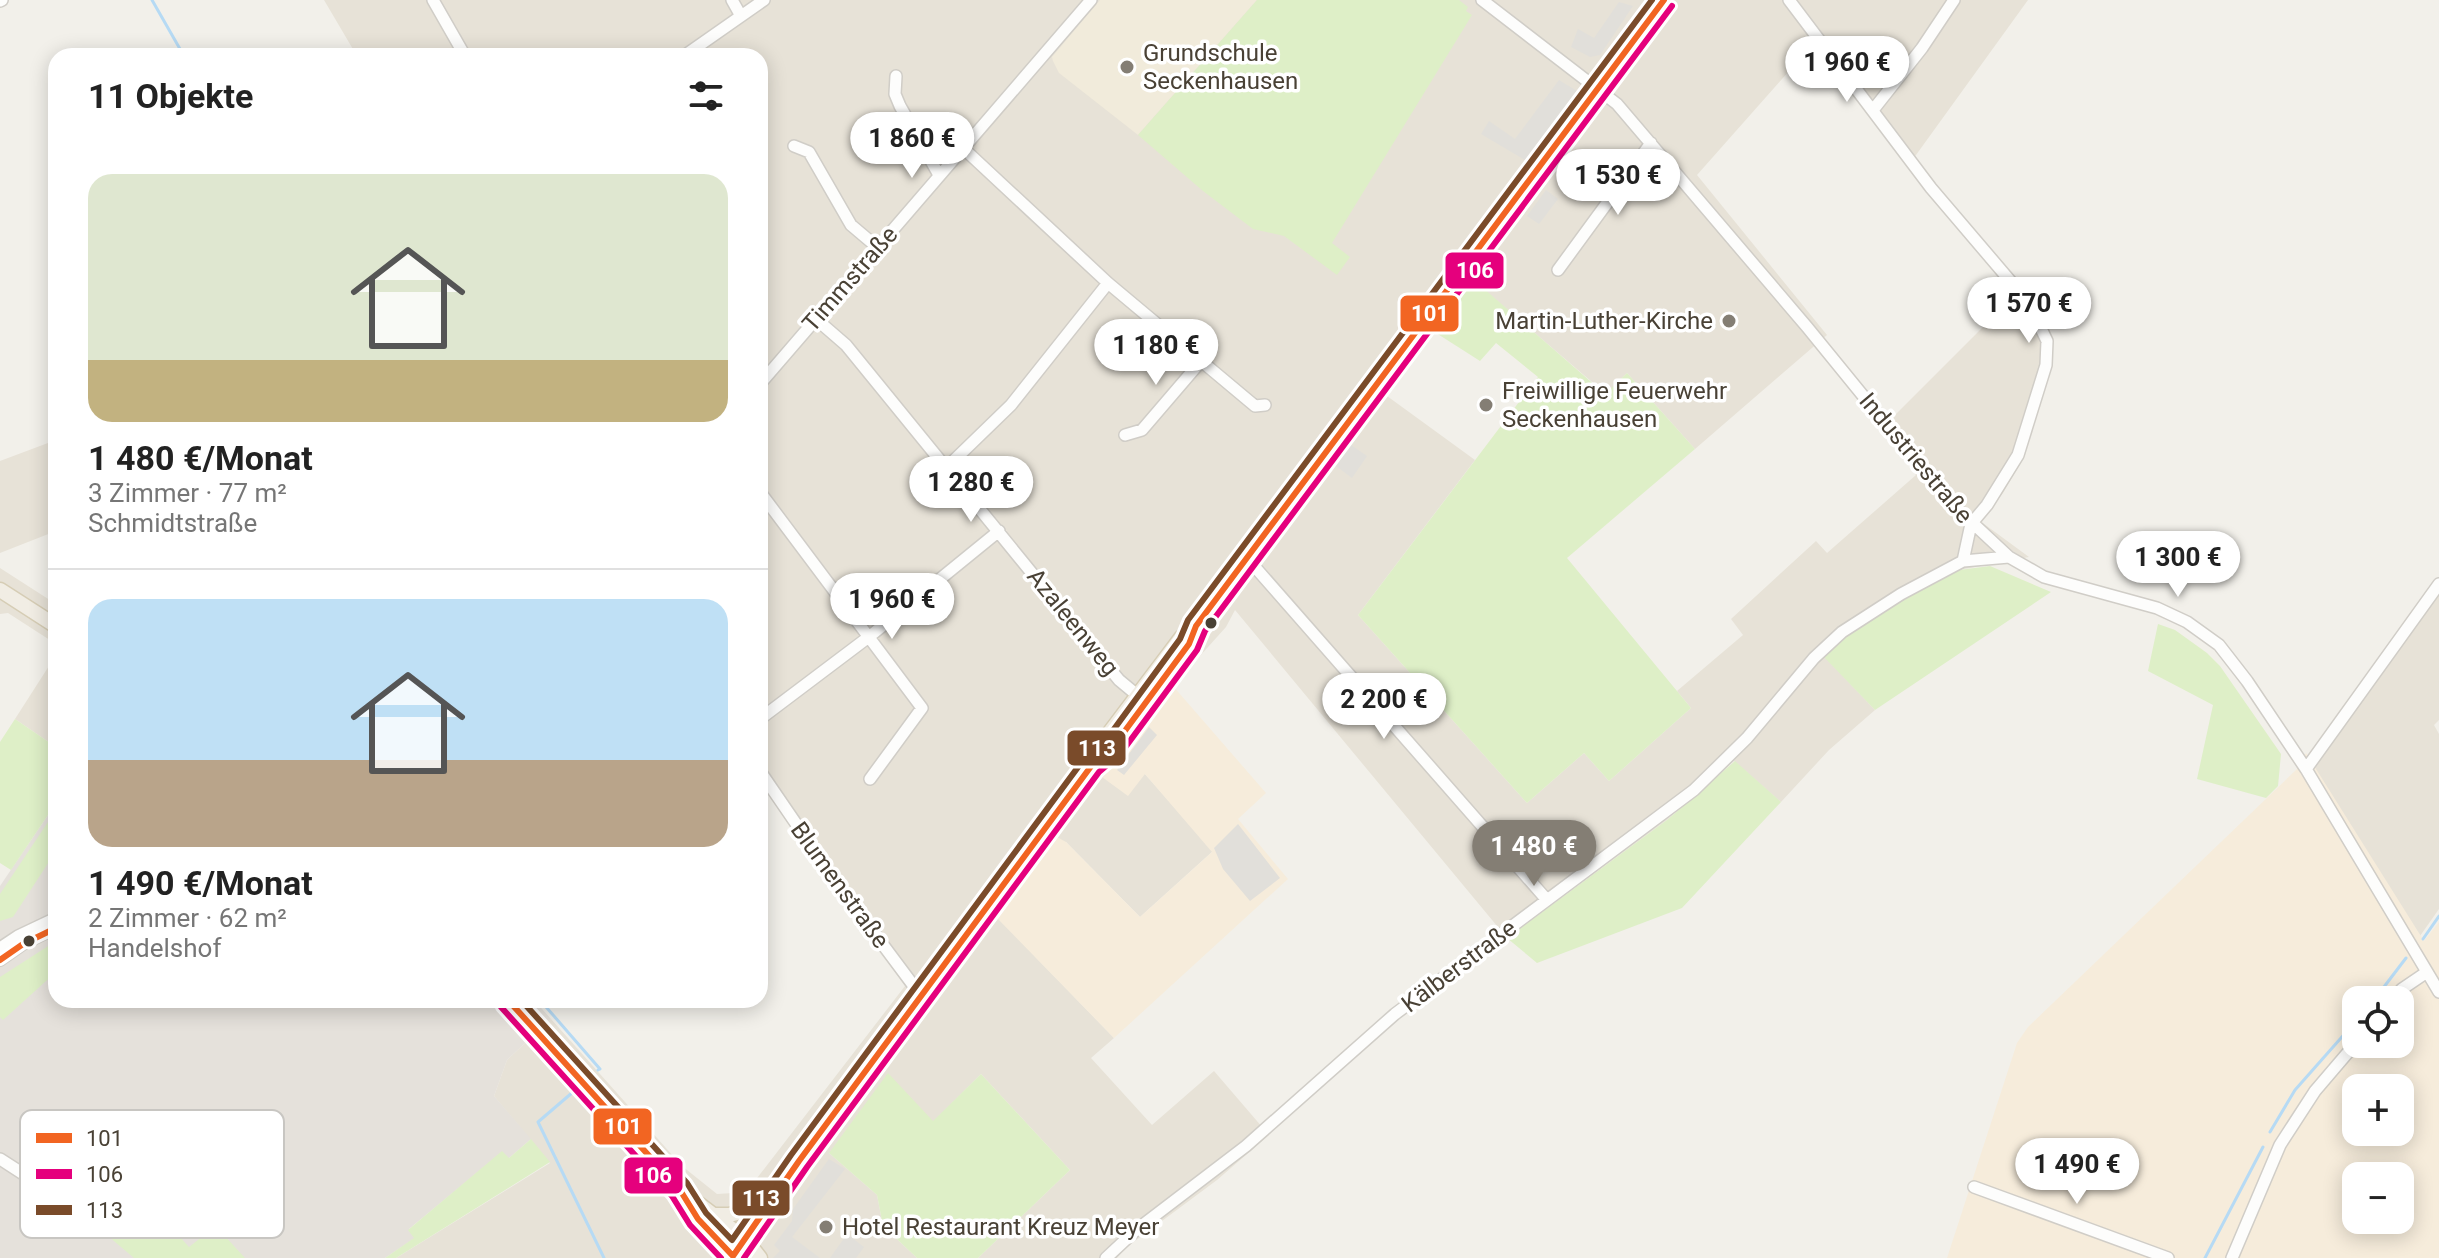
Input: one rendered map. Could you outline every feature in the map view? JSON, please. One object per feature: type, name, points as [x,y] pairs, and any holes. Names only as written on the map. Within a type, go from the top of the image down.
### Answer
[{"type":"main road","points":[[515,1008],[680,1190],[698,1219],[733,1257],[1097,759],[1113,747],[1142,700],[1189,644],[1196,626],[1664,0]]},
{"type":"main road","points":[[0,590],[48,621]]},
{"type":"main road","points":[[680,1190],[745,1239],[760,1258]]},
{"type":"main road","points":[[715,1215],[729,1215],[769,1205]]},
{"type":"street","points":[[433,0],[460,48]]},
{"type":"street","points":[[732,0],[741,16]]},
{"type":"street","points":[[695,48],[764,0]]},
{"type":"street","name":"Timmstraße","points":[[768,375],[1091,0]]},
{"type":"street","name":"Industriestraße","points":[[1482,0],[1617,104],[1971,524],[2009,557],[2044,577],[2157,608],[2187,622],[2219,645],[2306,769],[2439,992]]},
{"type":"street","points":[[1789,0],[1931,188],[2029,303],[2047,341],[2046,365],[2018,455],[1987,505],[1971,524],[1963,561]]},
{"type":"street","points":[[1873,110],[1922,48],[1954,0]]},
{"type":"street","points":[[896,76],[895,94],[900,106],[939,175]]},
{"type":"street","points":[[1558,270],[1651,143]]},
{"type":"street","points":[[794,146],[809,152],[851,225],[877,247]]},
{"type":"street","points":[[963,148],[1108,283],[1255,406],[1265,405]]},
{"type":"street","points":[[946,468],[1011,405],[1108,283]]},
{"type":"street","name":"Azaleenweg","points":[[816,319],[846,345],[1119,680],[1142,700]]},
{"type":"street","points":[[1125,435],[1142,430],[1202,360]]},
{"type":"street","points":[[768,502],[922,708],[870,779]]},
{"type":"street","points":[[768,713],[870,636],[999,531]]},
{"type":"street","name":"Kälberstraße","points":[[1106,1258],[1136,1230],[1246,1146],[1395,1014],[1694,790],[1747,738],[1814,658],[1842,632],[1901,594],[1963,561],[2009,557]]},
{"type":"street","points":[[1247,558],[1547,900]]},
{"type":"street","points":[[2306,769],[2439,584]]},
{"type":"street","name":"Blumenstraße","points":[[768,783],[836,882],[922,997]]},
{"type":"street","points":[[0,948],[22,933],[48,922]]},
{"type":"street","points":[[0,960],[48,932]]},
{"type":"street","points":[[2406,986],[2427,972]]},
{"type":"street","points":[[2232,1258],[2280,1145],[2309,1100],[2344,1058]]},
{"type":"street","points":[[0,1159],[20,1172]]},
{"type":"street","points":[[1974,1187],[2168,1258]]},
{"type":"shaded area","points":[[324,0],[2028,0],[1907,164],[1813,44],[1697,175],[1827,335],[1695,449],[1627,373],[1606,394],[1473,280],[1387,396],[1475,460],[1358,615],[1527,803],[1584,753],[1609,781],[1691,708],[1677,691],[1743,635],[1731,619],[1816,541],[1827,553],[1916,475],[1881,429],[2022,288],[2039,313],[2050,367],[2024,457],[2003,493],[1980,521],[2029,557],[1959,570],[1824,656],[1875,710],[1829,750],[1781,802],[1734,761],[1667,820],[1507,938],[1235,610],[1226,627],[1173,686],[1144,773],[1213,851],[1140,917],[1066,842],[997,917],[1114,1038],[1091,1058],[1152,1125],[1214,1071],[1269,1135],[1117,1258],[978,1258],[1070,1170],[981,1074],[933,1122],[829,1153],[877,1195],[883,1226],[917,1258],[396,1258],[550,1163],[494,1096],[507,1060],[551,1019],[682,1166],[717,1194],[733,1193],[751,1186],[905,986],[768,793],[768,48],[352,48]]},
{"type":"shaded area","name":"Grundschule Seckenhausen","points":[[1100,0],[1257,0],[1138,135],[1059,73],[1053,61],[1052,57]]},
{"type":"shaded area","points":[[1619,2],[1633,6],[1600,55],[1590,57],[1571,47],[1578,29],[1594,38]]},
{"type":"shaded area","points":[[1559,80],[1577,91],[1525,160],[1481,134],[1489,121],[1515,139]]},
{"type":"shaded area","points":[[1546,190],[1558,199],[1539,224],[1527,216]]},
{"type":"shaded area","points":[[48,443],[48,534],[0,553],[0,461]]},
{"type":"shaded area","points":[[1351,445],[1367,456],[1352,478],[1336,466]]},
{"type":"shaded area","points":[[0,568],[48,599],[48,639],[8,613],[0,614]]},
{"type":"shaded area","points":[[2439,593],[2439,720],[2434,725],[2439,734],[2439,909],[2420,936],[2313,767]]},
{"type":"shaded area","points":[[48,667],[48,742],[15,719]]},
{"type":"shaded area","points":[[1173,686],[1266,793],[1238,819],[1288,879],[1114,1038],[997,918],[1057,837],[1066,842],[1140,917],[1212,852],[1145,774],[1128,796],[1102,777]]},
{"type":"shaded area","points":[[1149,727],[1157,735],[1124,775],[1117,770]]},
{"type":"shaded area","points":[[2306,753],[2424,941],[2439,922],[2439,1258],[1947,1258],[2017,1043],[2028,1027],[2297,769]]},
{"type":"shaded area","points":[[48,815],[48,1008],[541,1008],[551,1019],[507,1060],[494,1096],[531,1139],[508,1159],[502,1152],[409,1229],[415,1238],[385,1258],[0,1258],[0,886]]},
{"type":"shaded area","points":[[1238,824],[1280,878],[1250,901],[1223,869],[1214,848]]},
{"type":"shaded area","points":[[829,1159],[845,1169],[792,1237],[820,1258],[773,1258],[780,1251],[774,1245],[792,1221],[793,1209]]},
{"type":"shaded area","points":[[847,1234],[864,1247],[856,1258],[830,1258]]},
{"type":"green space","points":[[1257,0],[1459,0],[1472,15],[1332,243],[1350,257],[1337,275],[1284,236],[1253,229],[1138,135]]},
{"type":"green space","points":[[1474,280],[1605,394],[1627,373],[1695,449],[1567,558],[1691,708],[1609,781],[1584,753],[1527,803],[1358,615],[1538,377],[1496,343],[1480,361],[1433,331]]},
{"type":"green space","points":[[1990,566],[2051,592],[1875,710],[1823,656],[1851,632],[1942,577],[1959,570]]},
{"type":"green space","points":[[2158,624],[2175,630],[2220,666],[2281,754],[2278,786],[2266,798],[2197,779],[2213,705],[2148,671]]},
{"type":"green space","points":[[15,719],[48,742],[48,815],[11,870],[0,863],[0,742]]},
{"type":"green space","points":[[1735,761],[1781,802],[1682,908],[1537,963],[1507,938],[1667,820]]},
{"type":"green space","points":[[48,822],[48,863],[13,917],[0,921],[0,894]]},
{"type":"green space","points":[[48,946],[48,979],[3,1020],[0,1017],[0,977]]},
{"type":"green space","points":[[888,1073],[933,1121],[981,1074],[1070,1170],[978,1258],[917,1258],[883,1226],[877,1195],[829,1153]]},
{"type":"green space","points":[[531,1139],[550,1162],[396,1258],[385,1258],[414,1238],[408,1230],[502,1151],[509,1158]]},
{"type":"green space","points":[[110,1238],[181,1238],[189,1247],[200,1238],[227,1238],[245,1258],[134,1258]]},
{"type":"waterway","points":[[152,0],[179,48]]},
{"type":"waterway","points":[[2423,939],[2439,916]]},
{"type":"waterway","points":[[2385,986],[2406,958]]},
{"type":"waterway","points":[[547,1008],[598,1070]]},
{"type":"waterway","points":[[2270,1132],[2295,1090],[2342,1037]]},
{"type":"waterway","points":[[573,1092],[538,1122],[604,1258]]},
{"type":"waterway","points":[[2205,1258],[2263,1147]]},
{"type":"transit line","name":"113","points":[[528,1008],[687,1183],[706,1213],[732,1240],[791,1155],[1084,759],[1106,740],[1180,639],[1188,620],[1652,0]]},
{"type":"transit line","name":"101","points":[[733,1256],[799,1161],[1092,765],[1113,747],[1189,644],[1196,626],[1664,0]]},
{"type":"transit line","name":"106","points":[[744,1258],[807,1167],[1099,772],[1121,753],[1197,650],[1205,631],[1672,6]]},
{"type":"transit line","name":"101","points":[[0,960],[48,932]]},
{"type":"transit line","name":"106","points":[[502,1008],[672,1196],[690,1225],[721,1258]]},
{"type":"transit line","name":"101","points":[[515,1008],[680,1190],[698,1219],[733,1256]]},
{"type":"place","name":"Grundschule Seckenhausen","points":[[1127,67]]},
{"type":"place","name":"Martin-Luther-Kirche","points":[[1729,321]]},
{"type":"place","name":"Freiwillige Feuerwehr Seckenhausen","points":[[1486,405]]},
{"type":"place","name":"Hotel Restaurant Kreuz Meyer","points":[[826,1227]]}]
